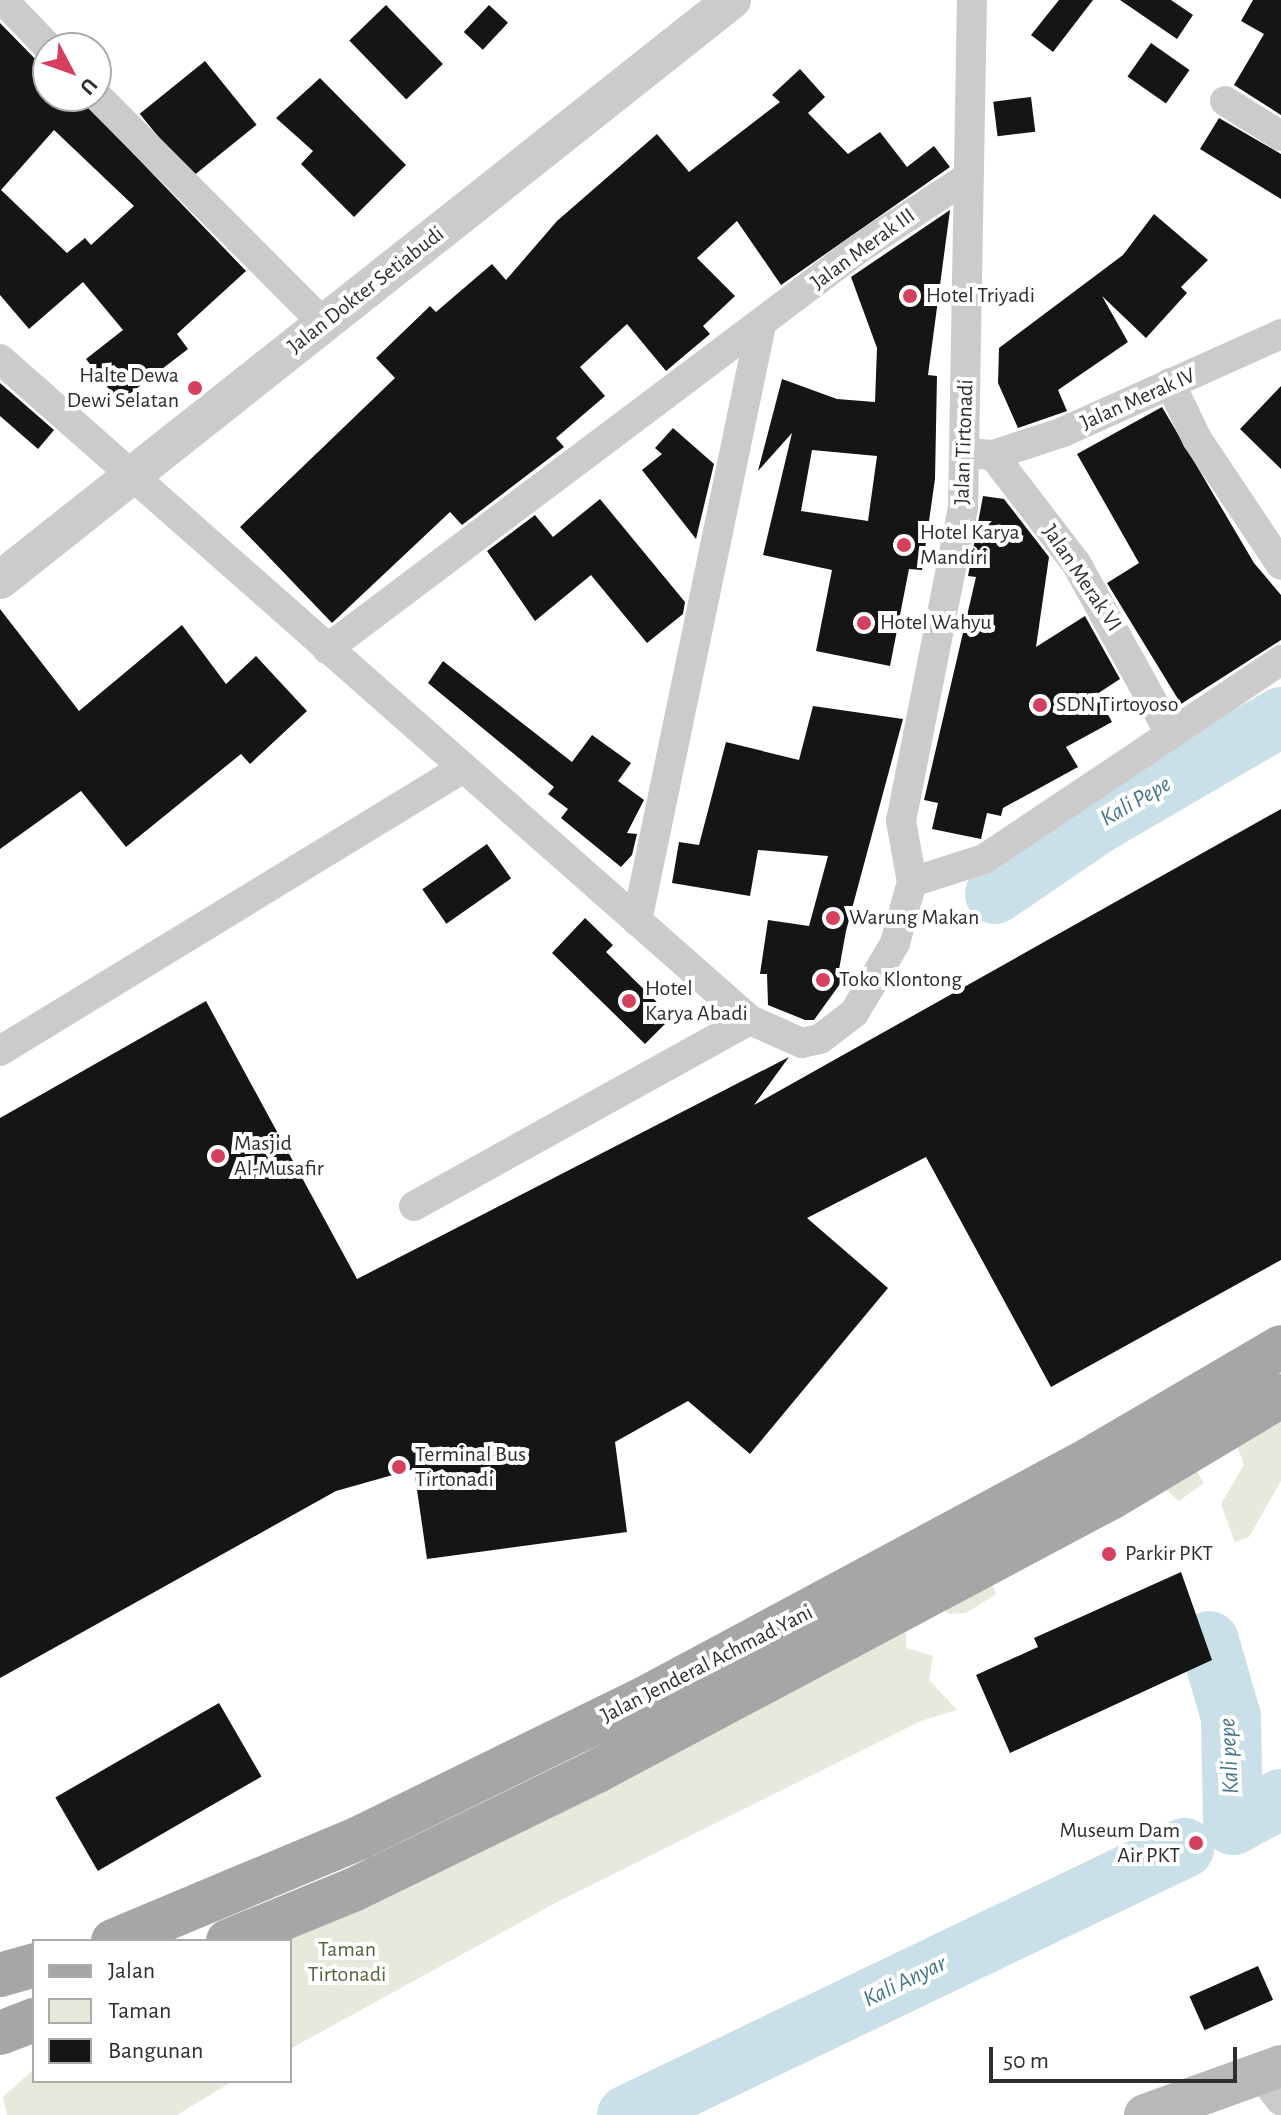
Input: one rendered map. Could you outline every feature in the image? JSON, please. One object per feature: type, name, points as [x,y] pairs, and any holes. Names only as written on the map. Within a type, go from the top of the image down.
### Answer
[{"type":"main road","name":"Jalan Jenderal Achmad Yani","points":[[118,1939],[359,1838],[649,1696],[1194,1399],[1281,1347]]},
{"type":"main road","name":"Jalan Jenderal Achmad Yani","points":[[233,1939],[353,1890],[597,1771],[1219,1433],[1281,1396]]},
{"type":"main road","points":[[1194,1399],[1219,1433]]},
{"type":"main road","points":[[0,1975],[32,1966]]},
{"type":"main road","points":[[0,2033],[32,2021]]},
{"type":"main road","points":[[1145,2115],[1274,2081]]},
{"type":"street","points":[[3,0],[34,32]]},
{"type":"street","name":"Jalan Dokter Setiabudi","points":[[0,580],[732,0]]},
{"type":"street","name":"Jalan Tirtonadi","points":[[750,1020],[802,1043],[820,1039],[854,1013],[895,943],[912,882],[901,821],[963,508],[978,454],[968,177],[972,0]]},
{"type":"street","points":[[1225,101],[1281,136]]},
{"type":"street","points":[[112,111],[323,323]]},
{"type":"street","name":"Jalan Merak III","points":[[327,649],[761,325],[968,177]]},
{"type":"street","points":[[637,921],[761,325]]},
{"type":"street","name":"Jalan Merak IV","points":[[978,454],[1019,451],[1281,334]]},
{"type":"street","points":[[0,359],[129,476],[750,1020],[414,1206]]},
{"type":"street","points":[[1170,383],[1197,439],[1281,565]]},
{"type":"street","name":"Jalan Merak VI","points":[[978,454],[1095,593],[1171,735]]},
{"type":"street","points":[[912,882],[984,859],[1281,660]]},
{"type":"street","points":[[0,1051],[463,768]]},
{"type":"green space","points":[[1281,1416],[1281,1481],[1249,1537],[1235,1542],[1221,1504],[1244,1465],[1236,1443]]},
{"type":"green space","points":[[1193,1465],[1204,1483],[1179,1501],[1165,1489],[992,1584],[996,1594],[966,1613],[949,1614],[939,1605]]},
{"type":"green space","name":"Taman Tirtonadi","points":[[906,1623],[906,1648],[933,1656],[929,1680],[957,1710],[921,1721],[559,1901],[292,2048],[292,1939],[279,1939]]},
{"type":"green space","points":[[32,2071],[32,2083],[230,2083],[177,2115],[7,2115],[3,2097]]},
{"type":"building","points":[[1059,0],[1093,0],[1053,52],[1031,35]]},
{"type":"building","points":[[1120,0],[1171,0],[1193,15],[1177,39]]},
{"type":"building","points":[[1253,0],[1281,0],[1281,115],[1234,85],[1264,34],[1241,21]]},
{"type":"building","points":[[386,5],[443,64],[406,99],[349,40]]},
{"type":"building","points":[[489,5],[508,23],[483,50],[464,32]]},
{"type":"building","points":[[0,23],[32,56],[32,112],[93,112],[246,271],[177,334],[188,349],[119,402],[86,359],[123,330],[83,282],[29,329],[0,295]],"holes":[[[54,130],[134,206],[91,245],[85,238],[67,253],[1,190]]]},
{"type":"building","points":[[1151,43],[1190,70],[1166,104],[1127,77]]},
{"type":"building","points":[[205,61],[257,125],[191,178],[140,114]]},
{"type":"building","points":[[800,69],[825,97],[808,113],[848,154],[880,132],[907,167],[934,146],[950,167],[781,285],[737,221],[697,258],[735,296],[703,326],[710,334],[666,371],[627,324],[580,367],[605,396],[556,438],[564,447],[462,525],[450,512],[332,623],[240,527],[395,378],[376,358],[430,306],[436,312],[492,264],[506,280],[557,221],[657,134],[689,172],[780,102],[772,95]]},
{"type":"building","points":[[320,78],[406,165],[354,217],[301,164],[313,151],[276,118]]},
{"type":"building","points":[[1031,97],[1035,132],[998,136],[993,102]]},
{"type":"building","points":[[1219,118],[1281,154],[1281,199],[1200,149]]},
{"type":"building","points":[[950,210],[928,375],[937,376],[935,479],[922,570],[909,569],[890,666],[816,651],[832,570],[763,555],[792,433],[758,471],[782,379],[837,399],[875,402],[877,348],[851,277]],"holes":[[[812,450],[877,456],[868,521],[801,511]]]},
{"type":"building","points":[[1154,214],[1208,260],[1181,287],[1187,293],[1146,338],[1102,296],[1128,342],[1058,390],[1067,411],[1018,428],[998,383],[999,348],[1123,255]]},
{"type":"building","points":[[0,383],[54,430],[38,449],[0,416]]},
{"type":"building","points":[[1281,386],[1281,469],[1240,429]]},
{"type":"building","points":[[1162,407],[1254,563],[1281,595],[1281,640],[1181,704],[1107,583],[1139,563],[1077,454]]},
{"type":"building","points":[[673,428],[714,464],[696,539],[642,470],[662,454],[655,448]]},
{"type":"building","points":[[983,496],[1004,499],[1049,557],[1036,647],[1085,616],[1120,679],[1097,694],[1112,722],[1066,747],[1078,767],[1003,808],[1001,816],[987,813],[981,839],[932,829],[938,803],[924,800],[976,577],[968,576]]},
{"type":"building","points":[[600,499],[685,602],[683,614],[647,643],[591,575],[535,621],[487,551],[535,515],[553,537]]},
{"type":"building","points":[[0,609],[79,711],[182,625],[226,684],[256,656],[307,711],[250,764],[241,754],[126,847],[81,791],[0,849]]},
{"type":"building","points":[[443,661],[572,762],[592,735],[631,763],[618,781],[644,800],[627,833],[637,834],[632,855],[621,867],[561,818],[568,809],[548,794],[554,787],[428,683]]},
{"type":"building","points":[[813,706],[903,719],[846,931],[838,975],[845,977],[814,1020],[805,1020],[768,1005],[767,974],[760,974],[768,920],[809,926],[828,856],[758,850],[750,896],[672,883],[679,842],[699,845],[726,742],[799,760]]},
{"type":"building","points":[[1281,809],[1281,1260],[1051,1387],[926,1157],[807,1218],[888,1288],[750,1454],[688,1401],[615,1442],[627,1532],[427,1559],[414,1469],[336,1491],[0,1678],[0,1118],[206,1001],[357,1279],[789,1057],[754,1105]]},
{"type":"building","points":[[487,844],[511,878],[446,924],[422,889]]},
{"type":"building","points":[[585,918],[613,945],[606,952],[672,1017],[645,1044],[552,953]]},
{"type":"building","name":"Museum Dam Air PKT","points":[[1181,1572],[1212,1660],[1010,1753],[976,1675],[1038,1647],[1034,1638]]},
{"type":"building","points":[[219,1703],[262,1777],[98,1871],[55,1798]]},
{"type":"building","points":[[1258,1966],[1273,2000],[1205,2030],[1189,1997]]},
{"type":"waterway","name":"Kali Pepe","points":[[995,894],[1099,823],[1281,717]]},
{"type":"waterway","name":"Kali pepe","points":[[1209,1641],[1231,1717],[1233,1825],[1281,1799]]},
{"type":"waterway","name":"Kali Anyar","points":[[627,2115],[1184,1848]]},
{"type":"place","name":"Hotel Triyadi","points":[[910,296]]},
{"type":"place","name":"Halte Dewa Dewi Selatan","points":[[195,388]]},
{"type":"place","name":"Hotel Karya Mandiri","points":[[904,545]]},
{"type":"place","name":"Hotel Wahyu","points":[[864,623]]},
{"type":"place","name":"SDN Tirtoyoso","points":[[1040,705]]},
{"type":"place","name":"Warung Makan","points":[[833,918]]},
{"type":"place","name":"Toko Klontong","points":[[823,980]]},
{"type":"place","name":"Hotel Karya Abadi","points":[[629,1001]]},
{"type":"place","name":"Masjid Al-Musafir","points":[[218,1156]]},
{"type":"place","name":"Terminal Bus Tirtonadi","points":[[399,1467]]},
{"type":"place","name":"Parkir PKT","points":[[1109,1554]]},
{"type":"place","name":"Museum Dam Air PKT","points":[[1196,1843]]}]
